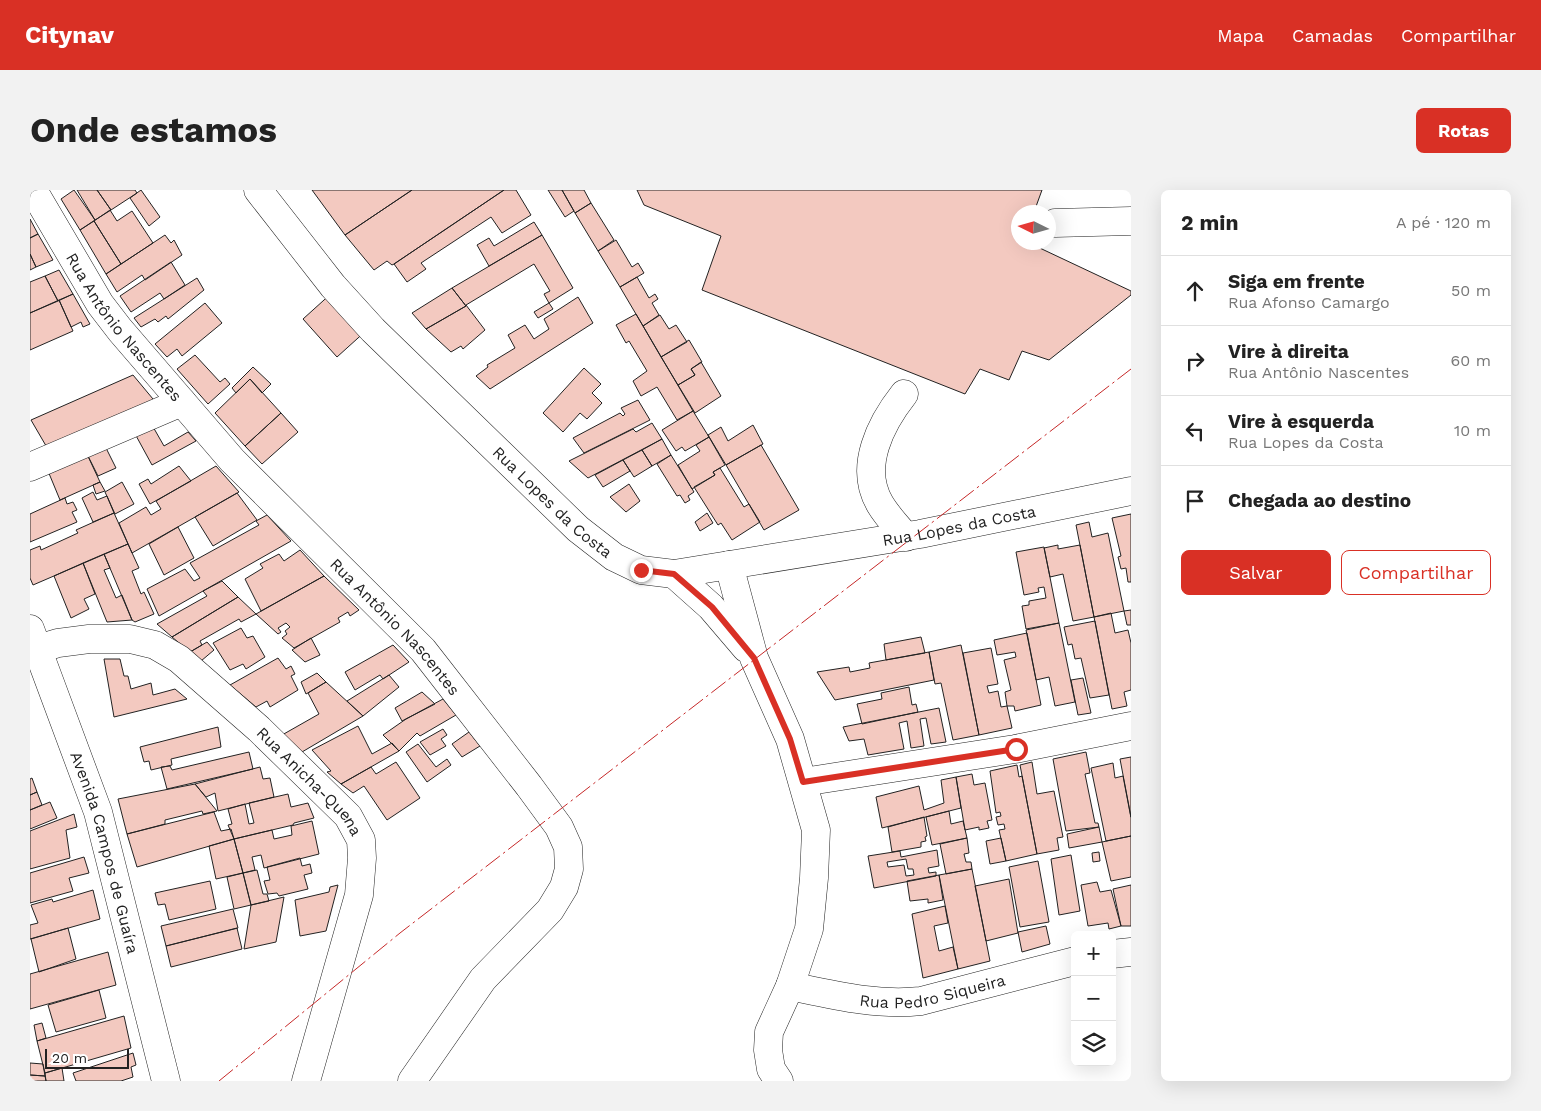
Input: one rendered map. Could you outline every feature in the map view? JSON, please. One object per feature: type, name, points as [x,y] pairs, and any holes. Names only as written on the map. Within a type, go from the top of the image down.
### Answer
[{"type":"street","name":"Rua Antônio Nascentes","points":[[33,190],[100,304],[120,330],[232,460],[422,650],[529,786],[558,827],[568,847],[569,870],[564,888],[550,910],[483,979],[412,1081]]},
{"type":"street","name":"Rua Lopes da Costa","points":[[258,190],[333,286],[374,330],[578,529],[614,557],[641,570],[674,574],[906,537],[1131,491]]},
{"type":"street","points":[[1056,223],[1131,221]]},
{"type":"street","points":[[904,394],[891,411],[880,431],[873,455],[872,479],[879,502],[906,537]]},
{"type":"street","points":[[30,467],[182,402]]},
{"type":"street","points":[[729,565],[754,658],[790,739],[816,830],[809,929],[790,986],[769,1032],[768,1050],[771,1069],[779,1081]]},
{"type":"street","points":[[674,574],[712,607],[754,658]]},
{"type":"street","name":"Avenida Campos de Guaíra","points":[[34,639],[98,812],[166,1081]]},
{"type":"street","name":"Rua Anicha-Quena","points":[[34,639],[58,643],[89,639],[130,639],[155,645],[179,659],[259,729],[348,816],[355,826],[361,840],[362,858],[359,895],[306,1081]]},
{"type":"street","points":[[803,782],[1016,749],[1131,726]]},
{"type":"street","points":[[1116,954],[1131,952]]},
{"type":"street","name":"Rua Pedro Siqueira","points":[[790,986],[853,999],[900,1003],[922,1001],[1071,962]]},
{"type":"building","points":[[74,190],[95,220],[80,230],[61,199]]},
{"type":"building","points":[[77,190],[97,190],[111,210],[95,220]]},
{"type":"building","points":[[97,190],[135,190],[137,193],[111,210]]},
{"type":"building","points":[[141,190],[160,217],[149,226],[130,198]]},
{"type":"building","points":[[312,190],[412,190],[345,235]]},
{"type":"building","points":[[412,190],[504,190],[394,264],[392,265],[387,261],[374,270],[345,235]]},
{"type":"building","points":[[504,190],[516,190],[531,215],[502,233],[491,217],[421,263],[426,269],[407,282],[394,264]]},
{"type":"building","points":[[548,190],[562,190],[574,211],[565,217]]},
{"type":"building","points":[[562,190],[584,190],[591,203],[575,213]]},
{"type":"building","points":[[637,190],[1042,190],[1037,205],[1011,205],[1011,250],[1044,250],[1131,291],[1131,295],[1049,360],[1022,351],[1009,380],[980,369],[965,394],[702,290],[721,236],[644,205]]},
{"type":"building","points":[[591,203],[614,240],[598,251],[575,213]]},
{"type":"building","points":[[110,210],[117,221],[132,211],[153,243],[121,264],[94,221]]},
{"type":"building","points":[[30,219],[38,234],[30,238]]},
{"type":"building","points":[[94,221],[121,264],[106,274],[80,230]]},
{"type":"building","points":[[534,222],[542,235],[489,266],[477,245],[489,238],[494,246]]},
{"type":"building","points":[[38,234],[53,260],[36,267],[30,254],[30,238]]},
{"type":"building","points":[[165,235],[171,243],[174,240],[182,255],[145,280],[142,275],[117,292],[106,274]]},
{"type":"building","points":[[542,235],[573,288],[549,303],[544,294],[550,291],[534,264],[466,305],[485,330],[463,349],[461,346],[451,352],[426,329],[466,306],[452,288]]},
{"type":"building","points":[[616,240],[632,267],[638,263],[644,273],[620,287],[598,251]]},
{"type":"building","points":[[30,254],[36,267],[30,270]]},
{"type":"building","points":[[171,262],[185,285],[164,299],[160,293],[131,312],[120,296]]},
{"type":"building","points":[[59,270],[73,294],[58,301],[45,276]]},
{"type":"building","points":[[45,276],[58,301],[30,313],[30,282]]},
{"type":"building","points":[[637,277],[649,298],[655,294],[658,299],[652,303],[659,315],[643,326],[620,287]]},
{"type":"building","points":[[197,278],[204,290],[168,319],[166,316],[158,322],[155,319],[141,327],[134,318]]},
{"type":"building","points":[[452,288],[466,306],[426,329],[412,313]]},
{"type":"building","points":[[334,291],[368,329],[337,357],[303,319]]},
{"type":"building","points":[[73,294],[90,324],[83,327],[81,322],[71,327],[59,300]]},
{"type":"building","points":[[578,297],[593,323],[490,389],[476,376],[488,367],[487,365],[515,348],[508,335],[525,325],[534,339],[549,329],[544,319]]},
{"type":"building","points":[[59,300],[73,331],[30,350],[30,313]]},
{"type":"building","points":[[205,303],[222,323],[182,356],[177,349],[167,357],[155,344]]},
{"type":"building","points":[[549,303],[553,309],[538,318],[534,312]]},
{"type":"building","points":[[636,314],[693,411],[677,420],[657,387],[641,396],[633,381],[647,371],[629,341],[626,343],[616,325]]},
{"type":"building","points":[[660,315],[669,329],[676,325],[687,342],[661,357],[643,326]]},
{"type":"building","points":[[689,340],[702,362],[691,369],[695,375],[678,385],[661,357]]},
{"type":"building","points":[[195,355],[220,382],[225,378],[230,384],[208,404],[177,369]]},
{"type":"building","points":[[701,362],[721,396],[695,413],[678,385],[695,375],[691,369]]},
{"type":"building","points":[[253,367],[271,384],[262,393],[250,379],[236,393],[232,388]]},
{"type":"building","points":[[584,368],[601,384],[592,393],[602,403],[587,419],[580,413],[563,432],[543,413]]},
{"type":"building","points":[[133,375],[158,405],[49,451],[31,420]]},
{"type":"building","points":[[250,379],[281,413],[245,446],[215,413]]},
{"type":"building","points":[[638,400],[650,420],[584,453],[573,438],[620,413],[623,416],[625,414],[621,408]]},
{"type":"building","points":[[693,411],[709,437],[685,451],[682,447],[676,451],[662,430]]},
{"type":"building","points":[[281,413],[298,432],[262,464],[245,446]]},
{"type":"building","points":[[652,423],[662,439],[588,478],[569,461],[633,429],[636,432]]},
{"type":"building","points":[[152,425],[164,446],[188,432],[196,441],[152,465],[134,432]]},
{"type":"building","points":[[753,425],[763,444],[726,465],[708,435],[721,427],[728,441]]},
{"type":"building","points":[[709,437],[725,465],[713,472],[715,475],[692,489],[678,465],[700,451],[696,445]]},
{"type":"building","points":[[662,439],[671,455],[652,466],[642,450]]},
{"type":"building","points":[[104,444],[116,468],[98,476],[86,452]]},
{"type":"building","points":[[761,445],[799,510],[764,530],[726,465]]},
{"type":"building","points":[[642,450],[652,466],[634,477],[623,460]]},
{"type":"building","points":[[86,452],[100,482],[60,500],[48,471]]},
{"type":"building","points":[[671,455],[694,492],[688,496],[690,500],[685,503],[680,495],[677,496],[657,464]]},
{"type":"building","points":[[623,460],[630,471],[603,487],[595,475]]},
{"type":"building","points":[[179,466],[191,481],[150,504],[139,484],[148,479],[151,484]]},
{"type":"building","points":[[216,466],[239,492],[132,553],[119,523],[146,507],[151,515],[161,509],[156,501]]},
{"type":"building","points":[[720,468],[744,507],[749,504],[760,522],[732,540],[721,523],[718,525],[694,487],[715,475],[713,472]]},
{"type":"building","points":[[100,482],[105,491],[96,494],[93,485]]},
{"type":"building","points":[[122,482],[134,504],[115,514],[105,492]]},
{"type":"building","points":[[629,484],[640,501],[626,512],[610,497]]},
{"type":"building","points":[[93,492],[97,500],[107,496],[114,513],[93,522],[82,498]]},
{"type":"building","points":[[237,493],[257,520],[213,546],[195,517]]},
{"type":"building","points":[[65,498],[67,504],[73,502],[77,510],[72,512],[77,522],[30,542],[30,514]]},
{"type":"building","points":[[114,513],[128,544],[33,585],[30,578],[30,550],[40,546],[41,550],[78,533],[76,530]]},
{"type":"building","points":[[707,513],[713,523],[700,531],[695,522]]},
{"type":"building","points":[[1131,514],[1131,582],[1128,582],[1126,568],[1121,569],[1118,557],[1121,556],[1112,518]]},
{"type":"building","points":[[267,515],[291,541],[159,616],[147,589],[185,569],[194,581],[200,578],[190,563],[259,525],[256,521]]},
{"type":"building","points":[[1089,522],[1092,537],[1108,533],[1124,611],[1094,617],[1076,525]]},
{"type":"building","points":[[178,527],[194,558],[164,575],[149,544]]},
{"type":"building","points":[[128,544],[139,568],[132,571],[141,594],[144,592],[154,614],[135,622],[132,620],[104,554]]},
{"type":"building","points":[[1058,545],[1058,549],[1080,545],[1094,617],[1073,621],[1063,574],[1050,577],[1044,548]]},
{"type":"building","points":[[1044,547],[1059,623],[1026,629],[1022,606],[1029,605],[1029,601],[1046,598],[1044,587],[1038,588],[1039,592],[1024,595],[1016,552]]},
{"type":"building","points":[[300,550],[324,576],[261,611],[245,579],[263,568],[260,564],[279,554],[284,561]]},
{"type":"building","points":[[104,554],[110,568],[104,570],[116,598],[122,595],[132,620],[107,622],[83,563]]},
{"type":"building","points":[[83,563],[95,594],[84,599],[89,609],[71,618],[54,576]]},
{"type":"building","points":[[324,576],[359,610],[350,616],[348,612],[338,618],[340,622],[294,648],[282,638],[287,634],[285,631],[290,627],[286,623],[278,628],[281,632],[278,634],[256,614]]},
{"type":"building","points":[[222,581],[238,597],[172,637],[157,624],[207,596],[203,591]]},
{"type":"building","points":[[238,597],[256,614],[241,622],[239,619],[200,641],[202,645],[190,652],[172,637]]},
{"type":"building","points":[[1131,610],[1131,625],[1127,625],[1124,611]]},
{"type":"building","points":[[1111,613],[1115,633],[1128,630],[1131,643],[1131,690],[1124,692],[1127,706],[1112,709],[1094,617]]},
{"type":"building","points":[[1095,621],[1109,695],[1090,698],[1081,658],[1075,659],[1072,644],[1068,645],[1064,627]]},
{"type":"building","points":[[1059,623],[1075,702],[1055,706],[1049,677],[1036,680],[1026,630]]},
{"type":"building","points":[[241,628],[247,638],[253,636],[265,657],[246,669],[243,664],[230,670],[213,643]]},
{"type":"building","points":[[1027,633],[1041,705],[1015,711],[1014,706],[1007,706],[1005,692],[1011,690],[1004,660],[1016,657],[1015,652],[997,655],[994,640]]},
{"type":"building","points":[[921,637],[925,653],[886,660],[884,644]]},
{"type":"building","points":[[311,638],[320,655],[305,662],[292,650]]},
{"type":"building","points":[[207,642],[214,650],[201,661],[190,652]]},
{"type":"building","points":[[393,645],[409,662],[383,679],[380,675],[355,690],[345,672]]},
{"type":"building","points":[[961,645],[979,735],[953,740],[941,683],[935,684],[929,652]]},
{"type":"building","points":[[991,648],[998,684],[987,686],[989,693],[998,691],[1001,707],[1007,706],[1012,728],[979,735],[963,653]]},
{"type":"building","points":[[929,652],[934,680],[835,700],[817,672],[849,667],[850,672],[870,668],[869,663]]},
{"type":"building","points":[[278,658],[286,669],[291,666],[295,674],[291,676],[298,690],[270,707],[267,701],[256,707],[230,685]]},
{"type":"building","points":[[104,659],[120,659],[124,676],[128,676],[131,689],[151,683],[153,695],[175,689],[187,699],[114,717]]},
{"type":"building","points":[[317,673],[326,682],[306,694],[301,682]]},
{"type":"building","points":[[389,675],[399,687],[363,716],[347,701]]},
{"type":"building","points":[[1083,678],[1091,713],[1078,715],[1071,680]]},
{"type":"building","points":[[326,682],[363,716],[302,752],[282,735],[319,714],[308,693]]},
{"type":"building","points":[[909,687],[912,705],[916,704],[918,712],[862,724],[857,704],[882,699],[881,693]]},
{"type":"building","points":[[422,692],[435,704],[402,721],[395,708]]},
{"type":"building","points":[[443,699],[456,715],[420,736],[417,733],[399,751],[383,735],[406,719]]},
{"type":"building","points":[[939,708],[946,742],[931,744],[926,718],[920,719],[924,746],[911,748],[907,721],[899,723],[904,749],[868,755],[864,739],[849,741],[843,727]]},
{"type":"building","points":[[358,726],[372,754],[392,743],[399,751],[341,784],[327,772],[331,771],[312,750]]},
{"type":"building","points":[[218,727],[221,747],[171,759],[172,765],[151,770],[149,761],[144,762],[140,747]]},
{"type":"building","points":[[443,729],[447,735],[441,739],[446,746],[430,755],[420,742]]},
{"type":"building","points":[[469,732],[480,746],[462,757],[452,744]]},
{"type":"building","points":[[418,744],[436,767],[447,759],[451,765],[427,782],[406,752]]},
{"type":"building","points":[[249,752],[253,769],[167,789],[161,767],[170,766],[172,770]]},
{"type":"building","points":[[1086,752],[1090,773],[1085,774],[1095,823],[1098,823],[1099,827],[1066,831],[1053,759]]},
{"type":"building","points":[[1131,757],[1131,817],[1120,759]]},
{"type":"building","points":[[396,762],[420,798],[387,820],[364,786],[353,793],[341,784],[371,767],[376,774]]},
{"type":"building","points":[[1032,762],[1037,794],[1054,791],[1063,837],[1057,838],[1059,850],[1037,854],[1020,765]]},
{"type":"building","points":[[1113,763],[1115,778],[1123,776],[1131,818],[1131,836],[1106,841],[1091,768]]},
{"type":"building","points":[[1017,765],[1019,777],[1022,776],[1037,854],[1006,861],[999,830],[1005,829],[1004,824],[998,825],[996,817],[1001,816],[1000,812],[996,813],[990,771]]},
{"type":"building","points":[[260,767],[263,779],[270,778],[274,797],[218,811],[215,793],[206,797],[195,784]]},
{"type":"building","points":[[972,774],[974,785],[985,783],[992,820],[987,821],[989,828],[979,830],[979,827],[965,830],[956,777]]},
{"type":"building","points":[[956,777],[961,808],[882,828],[876,797],[919,786],[924,810],[944,803],[941,780]]},
{"type":"building","points":[[32,778],[37,792],[30,795],[30,779]]},
{"type":"building","points":[[195,784],[217,811],[203,814],[202,811],[165,820],[165,824],[127,834],[118,799]]},
{"type":"building","points":[[37,792],[42,805],[30,810],[30,795]]},
{"type":"building","points":[[288,794],[291,807],[308,803],[314,818],[234,839],[228,825],[232,824],[228,809],[245,804],[249,824],[254,823],[249,803]]},
{"type":"building","points":[[50,802],[57,818],[30,829],[30,810]]},
{"type":"building","points":[[949,811],[951,824],[963,821],[967,838],[932,845],[926,817]]},
{"type":"building","points":[[214,812],[221,831],[231,829],[234,839],[137,867],[127,834]]},
{"type":"building","points":[[74,814],[77,827],[66,830],[70,858],[30,869],[30,831]]},
{"type":"building","points":[[924,817],[927,836],[925,837],[926,841],[921,842],[921,847],[892,852],[888,827]]},
{"type":"building","points":[[312,821],[319,854],[264,868],[261,855],[252,857],[255,870],[243,873],[234,839],[272,830],[274,839],[292,835],[291,826]]},
{"type":"building","points":[[1099,827],[1102,842],[1069,848],[1067,834]]},
{"type":"building","points":[[1131,836],[1131,877],[1111,881],[1102,842]]},
{"type":"building","points":[[967,838],[969,853],[964,854],[966,862],[971,862],[972,869],[946,874],[940,844]]},
{"type":"building","points":[[1001,838],[1006,861],[990,864],[986,841]]},
{"type":"building","points":[[234,839],[243,873],[216,879],[209,846]]},
{"type":"building","points":[[937,850],[939,866],[928,868],[929,873],[936,872],[936,876],[874,888],[868,856],[900,851],[901,857]],"holes":[[[906,859],[908,869],[913,869],[914,875],[906,876],[904,865],[888,867],[887,862]]]},
{"type":"building","points":[[1099,852],[1100,861],[1093,862],[1092,853]]},
{"type":"building","points":[[1071,855],[1080,911],[1059,915],[1051,859]]},
{"type":"building","points":[[84,857],[89,873],[69,878],[73,891],[30,903],[30,873]]},
{"type":"building","points":[[300,858],[302,866],[310,864],[312,873],[304,875],[308,889],[279,896],[277,893],[268,894],[264,881],[270,880],[267,867]]},
{"type":"building","points":[[1038,861],[1049,922],[1020,927],[1009,867]]},
{"type":"building","points":[[972,869],[990,961],[958,969],[939,875]]},
{"type":"building","points":[[257,870],[263,894],[267,894],[269,901],[251,905],[243,873]]},
{"type":"building","points":[[243,873],[251,905],[234,909],[227,877]]},
{"type":"building","points":[[939,875],[943,900],[928,903],[928,899],[910,901],[907,881]]},
{"type":"building","points":[[1009,879],[1018,933],[986,941],[975,886]]},
{"type":"building","points":[[210,881],[216,909],[169,920],[165,904],[158,905],[155,893]]},
{"type":"building","points":[[1097,882],[1100,892],[1111,890],[1121,926],[1109,929],[1108,923],[1088,926],[1081,885]]},
{"type":"building","points":[[338,885],[326,931],[300,936],[295,900],[329,892],[330,887]]},
{"type":"building","points":[[1131,885],[1131,926],[1121,926],[1113,889]]},
{"type":"building","points":[[93,890],[100,919],[30,939],[30,925],[38,923],[31,905],[52,899],[53,902]]},
{"type":"building","points":[[284,897],[276,942],[244,949],[251,905]]},
{"type":"building","points":[[945,906],[948,923],[934,926],[939,951],[953,947],[958,969],[923,978],[912,914]]},
{"type":"building","points":[[233,909],[238,928],[166,946],[161,926]]},
{"type":"building","points":[[1046,926],[1050,944],[1022,952],[1018,932]]},
{"type":"building","points":[[68,928],[76,959],[39,972],[31,939]]},
{"type":"building","points":[[237,928],[242,949],[171,967],[166,946]]},
{"type":"building","points":[[108,952],[116,985],[30,1009],[30,974]]},
{"type":"building","points":[[99,990],[106,1018],[56,1032],[48,1005]]},
{"type":"building","points":[[124,1016],[131,1048],[45,1073],[37,1041]]},
{"type":"building","points":[[42,1023],[46,1038],[37,1041],[34,1025]]},
{"type":"building","points":[[133,1053],[136,1065],[131,1067],[133,1077],[121,1081],[76,1081],[73,1073]]},
{"type":"building","points":[[30,1063],[43,1064],[45,1076],[30,1075]]},
{"type":"building","points":[[62,1068],[64,1081],[46,1081],[45,1073]]},
{"type":"building","points":[[30,1075],[45,1076],[46,1081],[30,1081]]},
{"type":"power","points":[[219,1081],[400,933],[1131,369]]},
{"type":"route","points":[[641,570],[674,574],[712,607],[754,658],[790,739],[803,782],[1016,749]]}]
